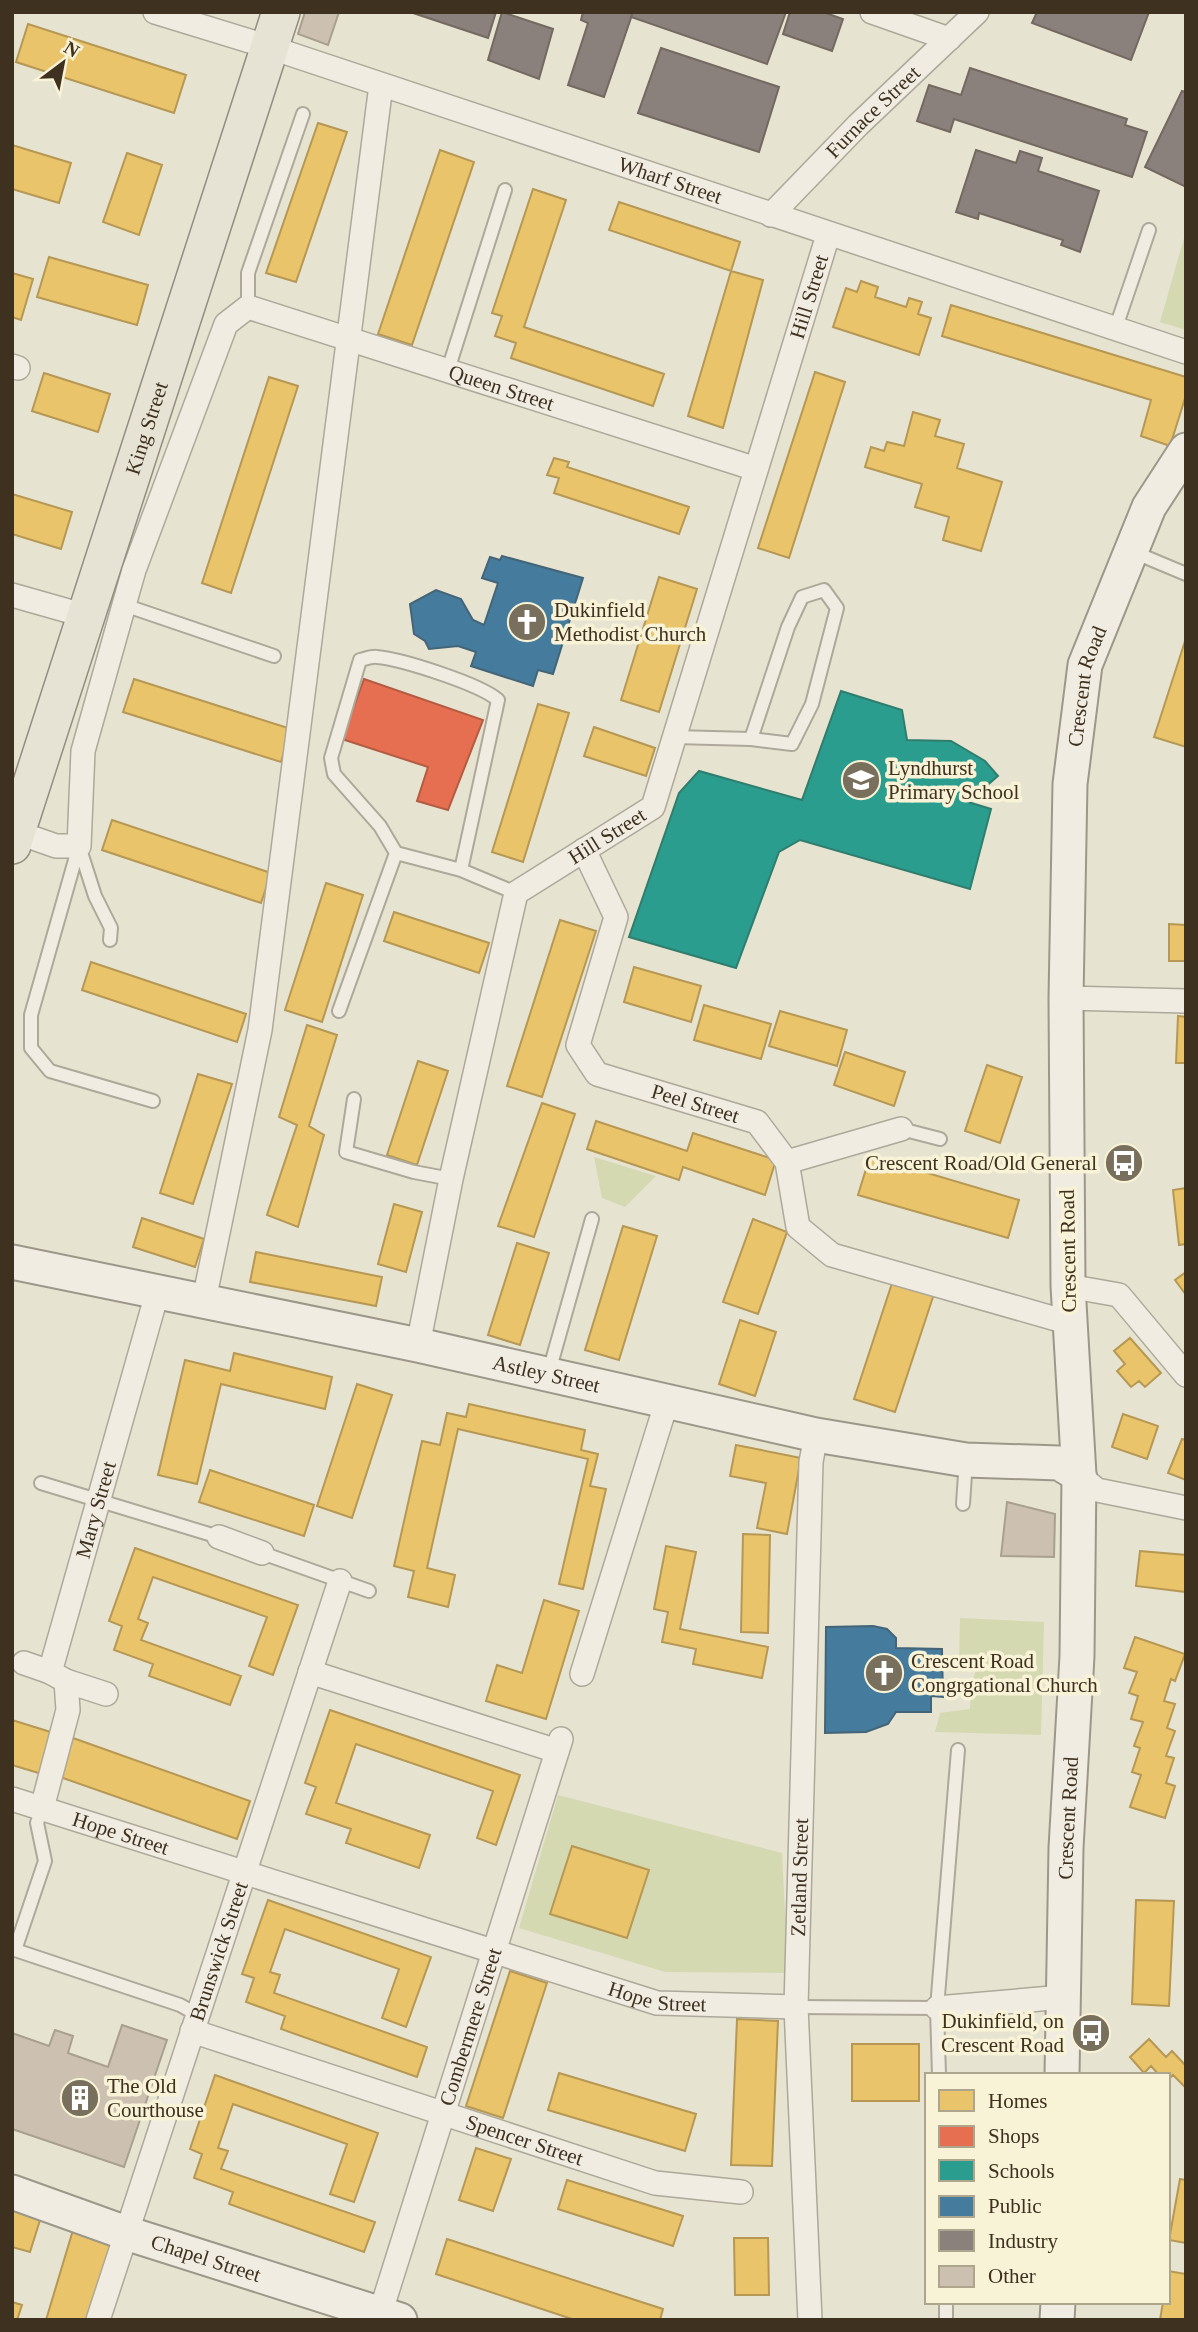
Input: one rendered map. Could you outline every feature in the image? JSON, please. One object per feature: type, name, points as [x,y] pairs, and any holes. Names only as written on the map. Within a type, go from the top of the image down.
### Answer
[{"type":"main road","name":"King Street","points":[[14,838],[281,12]]},
{"type":"main road","name":"Crescent Road","points":[[1062,2073],[1066,1848],[1077,1656],[1079,1475],[1068,1286],[1066,998],[1070,784],[1085,665],[1129,550],[1149,507],[1186,450]]},
{"type":"main road","name":"Astley Street","points":[[12,1262],[418,1345],[816,1434],[966,1460],[1059,1463],[1079,1475]]},
{"type":"main road","name":"Chapel Street","points":[[12,2192],[127,2233],[386,2318]]},
{"type":"street","name":"Wharf Street","points":[[155,12],[269,47],[1186,352]]},
{"type":"street","points":[[872,12],[949,39]]},
{"type":"street","name":"Furnace Street","points":[[771,215],[858,125],[977,12]]},
{"type":"street","points":[[204,1300],[260,1030],[381,85]]},
{"type":"street","name":"Hill Street","points":[[516,893],[653,807],[828,234]]},
{"type":"street","points":[[14,838],[56,846],[79,846],[83,751],[134,570],[226,324],[248,307]]},
{"type":"street","name":"Queen Street","points":[[248,307],[756,469]]},
{"type":"street","points":[[12,595],[86,616]]},
{"type":"street","name":"Peel Street","points":[[584,850],[616,917],[578,1045],[597,1074],[757,1122],[787,1162],[798,1227],[832,1255],[1070,1323]]},
{"type":"street","points":[[418,1345],[451,1179],[516,893]]},
{"type":"street","points":[[1066,998],[1186,1001]]},
{"type":"street","points":[[787,1162],[901,1129]]},
{"type":"street","points":[[1068,1286],[1119,1295],[1186,1375]]},
{"type":"street","name":"Mary Street","points":[[42,1808],[68,1710],[58,1677],[98,1498],[158,1290]]},
{"type":"street","points":[[582,1674],[667,1401]]},
{"type":"street","name":"Zetland Street","points":[[810,2320],[807,2192],[796,2007],[811,1476],[816,1434]]},
{"type":"street","points":[[1079,1475],[1097,1490],[1186,1508]]},
{"type":"street","points":[[219,1537],[262,1553]]},
{"type":"street","name":"Brunswick Street","points":[[98,2320],[340,1581]]},
{"type":"street","points":[[24,1663],[106,1694]]},
{"type":"street","name":"Combermere Street","points":[[310,1672],[453,1717],[559,1745],[443,2114],[386,2318]]},
{"type":"street","name":"Hope Street","points":[[12,1799],[657,2003],[796,2007]]},
{"type":"street","points":[[937,2008],[1063,1997]]},
{"type":"street","name":"Spencer Street","points":[[195,2023],[302,2067],[655,2183],[741,2192]]},
{"type":"lane","points":[[248,307],[248,273],[303,114]]},
{"type":"lane","points":[[448,370],[505,190]]},
{"type":"lane","points":[[1116,327],[1149,229]]},
{"type":"lane","points":[[1129,550],[1186,574]]},
{"type":"lane","points":[[674,737],[751,739],[792,744],[812,704],[837,608],[824,590],[802,597],[788,627],[751,739]]},
{"type":"lane","points":[[124,605],[275,656]]},
{"type":"lane","points":[[461,870],[498,700],[487,690],[375,656],[360,660],[331,758],[334,774],[380,826],[396,853],[461,870],[516,893]]},
{"type":"lane","points":[[79,846],[95,896],[111,928],[110,940]]},
{"type":"lane","points":[[79,846],[31,1014],[31,1048],[50,1072],[153,1101]]},
{"type":"lane","points":[[339,1011],[396,853]]},
{"type":"lane","points":[[354,1099],[346,1152],[414,1172],[451,1179]]},
{"type":"lane","points":[[901,1129],[940,1139]]},
{"type":"lane","points":[[548,1375],[592,1219]]},
{"type":"lane","points":[[963,1504],[966,1460]]},
{"type":"lane","points":[[41,1483],[98,1498],[219,1537]]},
{"type":"lane","points":[[262,1553],[369,1591]]},
{"type":"lane","points":[[939,2073],[937,2008],[958,1750]]},
{"type":"lane","points":[[42,1808],[37,1823],[45,1861],[15,1950],[180,2005],[195,2023]]},
{"type":"lane","name":"Hope Street","points":[[796,2007],[937,2008]]},
{"type":"green space","points":[[1186,231],[1186,330],[1160,322]]},
{"type":"green space","points":[[594,1157],[656,1176],[625,1207],[602,1198]]},
{"type":"green space","points":[[960,1618],[1044,1622],[1041,1735],[935,1732],[940,1713],[970,1709],[971,1683],[977,1668],[959,1667]]},
{"type":"green space","points":[[558,1795],[782,1853],[788,1973],[665,1972],[519,1928]]},
{"type":"building: Homes","points":[[28,24],[186,75],[174,113],[16,62]]},
{"type":"building: Homes","points":[[318,123],[347,132],[296,282],[266,273]]},
{"type":"building: Homes","points":[[12,145],[71,163],[59,203],[12,189]]},
{"type":"building: Homes","points":[[440,150],[474,162],[412,345],[378,334]]},
{"type":"building: Homes","points":[[127,153],[162,165],[139,235],[103,222]]},
{"type":"building: Homes","points":[[533,189],[566,200],[524,327],[664,374],[653,406],[511,358],[516,343],[495,336],[502,316],[492,313]]},
{"type":"building: Homes","points":[[619,202],[740,242],[731,271],[609,230]]},
{"type":"building: Homes","points":[[49,257],[148,285],[137,325],[37,297]]},
{"type":"building: Homes","points":[[731,271],[763,280],[723,428],[688,416]]},
{"type":"building: Homes","points":[[12,273],[33,279],[21,320],[12,317]]},
{"type":"building: Homes","points":[[861,281],[878,287],[875,297],[906,307],[909,298],[922,302],[918,314],[931,318],[919,355],[833,327],[846,288],[857,292]]},
{"type":"building: Homes","points":[[951,305],[1186,377],[1186,395],[1170,446],[1141,436],[1151,400],[942,336]]},
{"type":"building: Homes","points":[[815,372],[845,382],[789,558],[758,548]]},
{"type":"building: Homes","points":[[44,373],[110,394],[98,432],[32,411]]},
{"type":"building: Homes","points":[[269,377],[298,386],[231,593],[202,583]]},
{"type":"building: Homes","points":[[913,412],[940,420],[935,436],[964,444],[957,468],[1002,482],[981,551],[943,540],[949,517],[915,507],[922,484],[865,467],[871,447],[884,451],[887,442],[904,446]]},
{"type":"building: Homes","points":[[554,458],[569,462],[567,467],[689,507],[679,534],[554,493],[559,478],[547,475]]},
{"type":"building: Homes","points":[[12,494],[72,512],[61,549],[12,534]]},
{"type":"building: Homes","points":[[659,577],[697,589],[659,712],[621,700]]},
{"type":"building: Homes","points":[[1186,638],[1186,747],[1154,737]]},
{"type":"building: Homes","points":[[134,679],[291,729],[281,762],[123,712]]},
{"type":"building: Homes","points":[[538,704],[569,713],[523,862],[492,852]]},
{"type":"building: Homes","points":[[594,727],[655,748],[646,776],[584,756]]},
{"type":"building: Homes","points":[[112,820],[271,873],[261,903],[102,850]]},
{"type":"building: Homes","points":[[326,883],[363,895],[322,1022],[285,1010]]},
{"type":"building: Homes","points":[[394,912],[489,943],[479,973],[384,941]]},
{"type":"building: Homes","points":[[560,920],[596,931],[542,1097],[507,1086]]},
{"type":"building: Homes","points":[[1169,924],[1186,925],[1186,961],[1169,961]]},
{"type":"building: Homes","points":[[91,962],[246,1014],[237,1042],[82,990]]},
{"type":"building: Homes","points":[[634,967],[701,986],[691,1022],[624,1002]]},
{"type":"building: Homes","points":[[704,1005],[771,1024],[761,1059],[694,1040]]},
{"type":"building: Homes","points":[[780,1011],[847,1030],[837,1066],[769,1046]]},
{"type":"building: Homes","points":[[1178,1016],[1186,1017],[1186,1063],[1176,1063]]},
{"type":"building: Homes","points":[[307,1025],[337,1035],[309,1126],[324,1135],[298,1227],[267,1215],[297,1125],[279,1117]]},
{"type":"building: Homes","points":[[845,1052],[905,1072],[894,1106],[834,1085]]},
{"type":"building: Homes","points":[[418,1061],[448,1071],[417,1165],[387,1155]]},
{"type":"building: Homes","points":[[987,1065],[1022,1077],[1000,1143],[965,1131]]},
{"type":"building: Homes","points":[[198,1074],[232,1084],[193,1204],[160,1193]]},
{"type":"building: Homes","points":[[542,1103],[575,1114],[534,1237],[498,1226]]},
{"type":"building: Homes","points":[[596,1121],[687,1151],[693,1133],[776,1160],[765,1195],[683,1167],[679,1180],[587,1149]]},
{"type":"building: Homes","points":[[870,1156],[1019,1200],[1008,1238],[858,1195]]},
{"type":"building: Homes","points":[[1186,1188],[1186,1244],[1179,1245],[1173,1190]]},
{"type":"building: Homes","points":[[394,1204],[422,1212],[406,1272],[378,1264]]},
{"type":"building: Homes","points":[[142,1218],[204,1239],[195,1267],[133,1247]]},
{"type":"building: Homes","points":[[753,1219],[787,1232],[758,1314],[723,1302]]},
{"type":"building: Homes","points":[[623,1226],[657,1236],[619,1360],[585,1350]]},
{"type":"building: Homes","points":[[517,1243],[549,1253],[520,1345],[488,1335]]},
{"type":"building: Homes","points":[[256,1252],[382,1277],[376,1306],[250,1282]]},
{"type":"building: Homes","points":[[1186,1272],[1186,1295],[1175,1280]]},
{"type":"building: Homes","points":[[895,1274],[936,1288],[895,1412],[854,1399]]},
{"type":"building: Homes","points":[[740,1320],[776,1332],[755,1396],[719,1384]]},
{"type":"building: Homes","points":[[1130,1338],[1161,1373],[1145,1387],[1139,1381],[1131,1387],[1117,1371],[1125,1364],[1114,1351]]},
{"type":"building: Homes","points":[[234,1353],[332,1377],[325,1409],[221,1384],[197,1484],[158,1475],[185,1360],[230,1371]]},
{"type":"building: Homes","points":[[357,1384],[392,1395],[352,1518],[317,1506]]},
{"type":"building: Homes","points":[[469,1404],[585,1430],[581,1450],[598,1454],[590,1486],[606,1489],[583,1589],[559,1584],[588,1459],[458,1429],[427,1568],[455,1575],[448,1607],[408,1597],[414,1571],[394,1566],[422,1441],[440,1445],[447,1413],[466,1417]]},
{"type":"building: Homes","points":[[1123,1414],[1158,1426],[1147,1459],[1112,1447]]},
{"type":"building: Homes","points":[[1182,1439],[1186,1440],[1186,1480],[1168,1473]]},
{"type":"building: Homes","points":[[736,1445],[801,1458],[787,1534],[757,1528],[766,1483],[730,1476]]},
{"type":"building: Homes","points":[[210,1470],[314,1505],[304,1536],[199,1502]]},
{"type":"building: Homes","points":[[743,1534],[770,1535],[768,1633],[741,1632]]},
{"type":"building: Homes","points":[[666,1546],[696,1552],[680,1629],[768,1647],[762,1678],[693,1664],[696,1649],[662,1642],[668,1612],[654,1609]]},
{"type":"building: Homes","points":[[135,1548],[298,1605],[273,1675],[249,1666],[267,1617],[153,1577],[138,1619],[148,1623],[141,1640],[241,1676],[230,1705],[149,1676],[153,1664],[114,1650],[122,1626],[109,1621]]},
{"type":"building: Homes","points":[[1140,1551],[1186,1555],[1186,1592],[1136,1586]]},
{"type":"building: Homes","points":[[544,1600],[579,1611],[546,1719],[486,1701],[497,1665],[522,1673]]},
{"type":"building: Homes","points":[[1135,1637],[1185,1654],[1175,1681],[1171,1679],[1164,1701],[1175,1704],[1167,1728],[1175,1731],[1166,1756],[1174,1758],[1166,1783],[1175,1786],[1165,1818],[1130,1807],[1141,1775],[1132,1772],[1140,1748],[1134,1746],[1143,1722],[1131,1719],[1138,1696],[1129,1693],[1137,1672],[1124,1668]]},
{"type":"building: Homes","points":[[330,1710],[520,1775],[496,1845],[477,1838],[493,1791],[356,1744],[336,1803],[430,1835],[419,1868],[346,1843],[351,1829],[306,1814],[316,1787],[305,1783]]},
{"type":"building: Homes","points":[[12,1720],[57,1734],[45,1775],[12,1765]]},
{"type":"building: Homes","points":[[73,1738],[250,1801],[237,1839],[60,1777]]},
{"type":"building: Homes","points":[[572,1846],[649,1870],[627,1938],[550,1914]]},
{"type":"building: Homes","points":[[268,1900],[431,1957],[406,2027],[382,2018],[399,1969],[285,1929],[270,1972],[280,1975],[274,1993],[427,2047],[417,2077],[281,2029],[285,2016],[246,2002],[254,1978],[242,1974]]},
{"type":"building: Homes","points":[[1136,1900],[1174,1901],[1169,2006],[1132,2004]]},
{"type":"building: Homes","points":[[510,1971],[547,1983],[503,2118],[466,2106]]},
{"type":"building: Homes","points":[[737,2019],[778,2021],[772,2166],[731,2165]]},
{"type":"building: Homes","points":[[1149,2039],[1166,2057],[1172,2051],[1186,2066],[1186,2088],[1173,2075],[1170,2078],[1170,2073],[1157,2073],[1151,2066],[1144,2073],[1130,2057]]},
{"type":"building: Homes","points":[[852,2044],[919,2044],[919,2101],[852,2101]]},
{"type":"building: Homes","points":[[559,2073],[696,2114],[685,2151],[548,2110]]},
{"type":"building: Homes","points":[[215,2075],[378,2133],[354,2202],[330,2194],[347,2144],[233,2104],[218,2148],[228,2151],[221,2169],[375,2222],[364,2252],[229,2204],[233,2192],[194,2178],[202,2154],[190,2149]]},
{"type":"building: Homes","points":[[476,2148],[511,2159],[493,2211],[459,2200]]},
{"type":"building: Homes","points":[[1180,2179],[1186,2180],[1186,2243],[1170,2240]]},
{"type":"building: Homes","points":[[567,2180],[683,2216],[673,2246],[558,2209]]},
{"type":"building: Homes","points":[[12,2209],[41,2217],[30,2252],[12,2247]]},
{"type":"building: Homes","points":[[73,2230],[112,2242],[88,2320],[46,2320]]},
{"type":"building: Homes","points":[[734,2238],[768,2238],[769,2295],[735,2295]]},
{"type":"building: Homes","points":[[447,2239],[663,2309],[660,2320],[575,2320],[436,2274]]},
{"type":"building: Homes","points":[[1170,2271],[1186,2274],[1186,2320],[1160,2320],[1163,2304],[1170,2304]]},
{"type":"building: Homes","points":[[12,2302],[22,2305],[17,2320],[12,2320]]},
{"type":"building: Shops","points":[[364,679],[483,720],[448,810],[417,801],[428,767],[342,739]]},
{"type":"building: Schools","points":[[841,691],[902,710],[907,740],[951,741],[985,761],[998,776],[968,802],[991,809],[970,889],[800,840],[779,852],[736,968],[629,937],[679,793],[699,771],[802,800]]},
{"type":"building: Public","name":"Dukinfield Methodist Church","points":[[502,556],[583,578],[553,674],[538,670],[533,686],[471,666],[476,652],[458,646],[429,649],[425,641],[414,634],[410,604],[436,590],[461,599],[473,620],[484,625],[498,583],[482,578],[490,557],[500,560]]},
{"type":"building: Public","name":"Crescent Road Congrgational Church","points":[[873,1626],[887,1629],[896,1638],[896,1648],[942,1649],[943,1697],[931,1696],[931,1712],[896,1712],[888,1724],[866,1732],[825,1733],[826,1627]]},
{"type":"building: Industry","points":[[410,12],[496,12],[488,38]]},
{"type":"building: Industry","points":[[502,12],[553,29],[539,79],[488,60]]},
{"type":"building: Industry","points":[[583,12],[633,12],[604,97],[568,85],[588,23],[581,20]]},
{"type":"building: Industry","points":[[633,12],[786,12],[767,64],[631,17]]},
{"type":"building: Industry","points":[[790,12],[823,12],[843,19],[832,51],[783,34]]},
{"type":"building: Industry","points":[[1037,12],[1149,12],[1131,60],[1032,23]]},
{"type":"building: Industry","points":[[661,48],[779,87],[759,152],[638,113]]},
{"type":"building: Industry","points":[[970,68],[1127,119],[1125,125],[1147,132],[1132,177],[954,119],[950,132],[917,121],[929,85],[961,95]]},
{"type":"building: Industry","points":[[1182,91],[1186,92],[1186,187],[1145,167]]},
{"type":"building: Industry","points":[[976,150],[1016,163],[1020,151],[1042,158],[1038,171],[1099,191],[1080,252],[1061,245],[1063,240],[979,213],[978,219],[956,212]]},
{"type":"building: Other","points":[[305,12],[339,12],[328,45],[298,34]]},
{"type":"building: Other","points":[[1007,1502],[1055,1514],[1054,1557],[1001,1556]]},
{"type":"building: Other","name":"The Old Courthouse","points":[[122,2025],[167,2040],[124,2167],[12,2129],[12,2033],[49,2046],[55,2030],[73,2036],[68,2053],[108,2067]]},
{"type":"place","name":"Dukinfield Methodist Church","points":[[527,622]]},
{"type":"place","name":"Lyndhurst Primary School","points":[[861,780]]},
{"type":"place","name":"Crescent Road/Old General","points":[[1124,1163]]},
{"type":"place","name":"Crescent Road Congrgational Church","points":[[884,1673]]},
{"type":"place","name":"Dukinfield, on Crescent Road","points":[[1091,2033]]},
{"type":"place","name":"The Old Courthouse","points":[[80,2098]]}]
